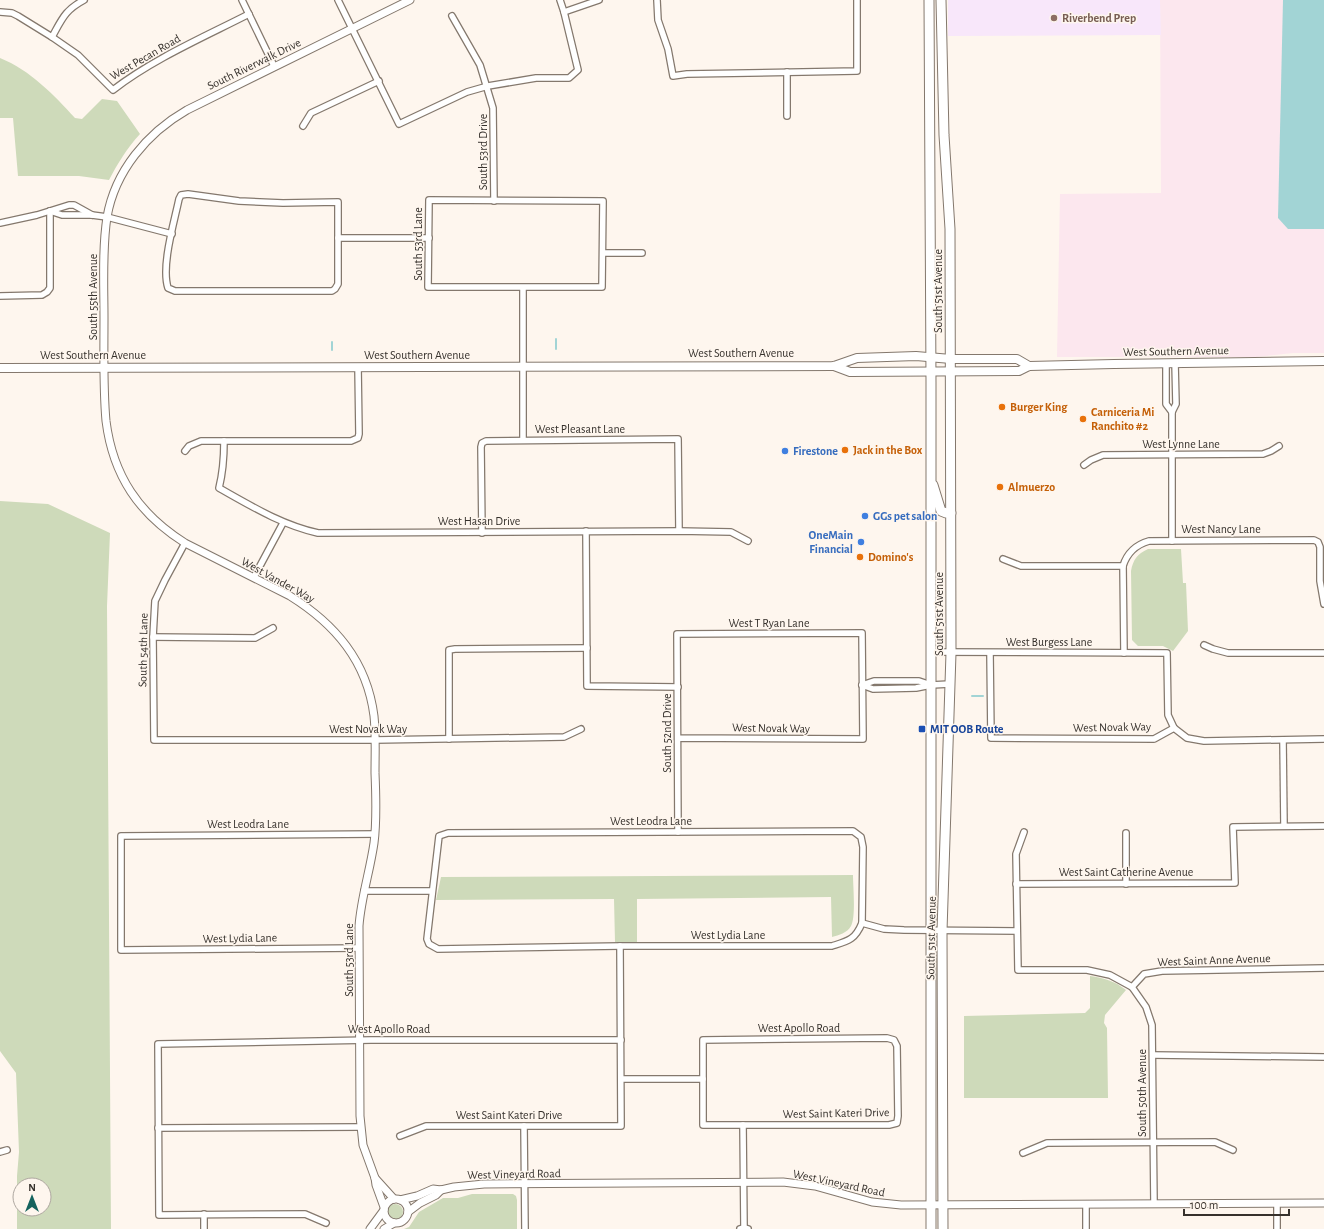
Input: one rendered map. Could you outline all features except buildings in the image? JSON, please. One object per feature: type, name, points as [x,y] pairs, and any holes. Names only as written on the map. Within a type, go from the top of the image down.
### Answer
[{"type":"main road","name":"South 51st Avenue","points":[[928,0],[931,358],[931,1229]]},
{"type":"main road","name":"South 51st Avenue","points":[[941,0],[944,135],[950,229],[951,371],[951,653],[942,930],[943,1229]]},
{"type":"main road","points":[[930,135],[944,135]]},
{"type":"main road","name":"West Southern Avenue","points":[[0,368],[834,366],[857,358],[916,356],[950,359],[1017,359],[1029,366]]},
{"type":"main road","name":"West Southern Avenue","points":[[834,366],[850,372],[931,372],[1019,371],[1029,366],[1324,361]]},
{"type":"main road","points":[[930,476],[941,511],[951,513]]},
{"type":"street","points":[[52,37],[67,11],[84,0]]},
{"type":"street","points":[[242,0],[274,66]]},
{"type":"street","points":[[338,0],[399,124],[467,92],[488,86],[536,78],[569,78],[578,70],[560,0]]},
{"type":"street","name":"South Riverwalk Drive","points":[[125,170],[157,130],[186,110],[410,0]]},
{"type":"street","points":[[564,12],[599,0]]},
{"type":"street","points":[[657,0],[658,20],[668,49],[673,76],[687,74],[857,72],[857,0]]},
{"type":"street","name":"West Pecan Road","points":[[0,12],[12,13],[52,37],[78,55],[113,90],[155,62],[249,14]]},
{"type":"street","name":"South 53rd Drive","points":[[452,16],[480,65],[494,108],[494,201]]},
{"type":"street","points":[[787,72],[787,116]]},
{"type":"street","points":[[303,126],[311,113],[379,81]]},
{"type":"street","name":"South 55th Avenue","points":[[125,170],[111,201],[107,217],[105,248],[104,367],[107,429],[111,450],[119,470],[130,490],[149,515],[167,531],[186,543]]},
{"type":"street","points":[[188,194],[239,201],[283,203],[338,202],[338,238],[338,284],[336,289],[332,291],[175,291],[168,288],[166,281],[167,259],[178,199],[181,195],[188,194]]},
{"type":"street","name":"South 53rd Lane","points":[[494,201],[429,200],[428,287],[522,288]]},
{"type":"street","points":[[494,201],[603,201],[602,287],[522,288],[523,440]]},
{"type":"street","points":[[0,223],[17,220],[69,205],[74,205],[92,215]]},
{"type":"street","points":[[69,205],[69,215]]},
{"type":"street","points":[[50,211],[62,215],[92,215],[107,217],[172,234]]},
{"type":"street","points":[[0,296],[42,295],[48,292],[50,288],[50,211]]},
{"type":"street","points":[[338,238],[429,238]]},
{"type":"street","points":[[602,252],[642,253]]},
{"type":"street","points":[[1166,363],[1166,404],[1172,412]]},
{"type":"street","points":[[1172,541],[1172,412],[1176,404],[1175,363]]},
{"type":"street","points":[[185,451],[189,446],[202,441],[351,441],[358,438],[358,367]]},
{"type":"street","name":"West Pleasant Lane","points":[[482,533],[482,443],[523,440],[678,439],[679,531]]},
{"type":"street","name":"West Hasan Drive","points":[[224,441],[222,474],[219,488],[283,523],[302,530],[318,533],[482,533],[586,531],[731,532],[748,541]]},
{"type":"street","name":"West Lynne Lane","points":[[1084,465],[1103,455],[1264,454],[1279,446]]},
{"type":"street","points":[[254,577],[283,523]]},
{"type":"street","points":[[586,531],[587,686],[678,687]]},
{"type":"street","name":"West Nancy Lane","points":[[1123,566],[1128,555],[1133,550],[1148,541],[1311,540],[1318,542],[1320,547],[1320,581],[1324,604]]},
{"type":"street","name":"West Vander Way","points":[[186,543],[254,577],[303,604],[329,624],[343,640],[355,660],[368,691],[374,714],[375,740]]},
{"type":"street","name":"South 54th Lane","points":[[154,740],[153,637],[155,601],[186,543]]},
{"type":"street","points":[[1003,559],[1021,566],[1123,566],[1124,653]]},
{"type":"street","points":[[153,637],[255,638],[273,628]]},
{"type":"street","name":"West T Ryan Lane","points":[[677,634],[862,634],[862,685]]},
{"type":"street","name":"South 52nd Drive","points":[[677,634],[678,832]]},
{"type":"street","points":[[1204,645],[1228,653],[1324,653]]},
{"type":"street","points":[[449,740],[449,650],[587,648]]},
{"type":"street","name":"West Burgess Lane","points":[[931,652],[1167,653],[1168,715],[1174,728]]},
{"type":"street","name":"West Novak Way","points":[[990,653],[991,738],[1154,739],[1174,728]]},
{"type":"street","points":[[862,685],[873,689],[888,689],[920,688],[931,685],[950,684]]},
{"type":"street","name":"West Novak Way","points":[[678,738],[863,740],[862,685]]},
{"type":"street","points":[[1174,728],[1187,738],[1204,741],[1324,739]]},
{"type":"street","name":"West Novak Way","points":[[154,740],[449,740],[564,737],[581,729]]},
{"type":"street","name":"South 53rd Lane","points":[[375,740],[375,834],[360,915],[360,1127],[363,1145],[375,1178],[386,1218],[394,1223]]},
{"type":"street","points":[[1283,740],[1284,826],[1324,826]]},
{"type":"street","name":"West Saint Catherine Avenue","points":[[1016,884],[1235,882],[1233,827],[1284,826]]},
{"type":"street","name":"West Leodra Lane","points":[[432,892],[439,836],[448,833],[853,831],[861,837],[863,846],[862,923]]},
{"type":"street","points":[[1024,832],[1016,854],[1018,970],[1087,970],[1110,975],[1132,987]]},
{"type":"street","points":[[1126,833],[1126,884]]},
{"type":"street","name":"West Leodra Lane","points":[[121,950],[121,836],[375,834]]},
{"type":"street","points":[[364,891],[432,892]]},
{"type":"street","name":"West Lydia Lane","points":[[432,892],[427,940],[433,947],[438,949],[620,946],[832,946],[850,939],[858,933],[862,923]]},
{"type":"street","points":[[862,923],[884,928],[930,930],[1017,930]]},
{"type":"street","points":[[620,946],[621,1079],[702,1079]]},
{"type":"street","name":"West Lydia Lane","points":[[121,950],[359,948]]},
{"type":"street","name":"West Saint Anne Avenue","points":[[1132,987],[1144,974],[1162,971],[1324,968]]},
{"type":"street","name":"South 50th Avenue","points":[[1132,987],[1146,1007],[1152,1025],[1154,1204]]},
{"type":"street","name":"West Apollo Road","points":[[702,1079],[703,1040],[887,1038],[894,1040],[897,1046],[897,1122]]},
{"type":"street","name":"West Apollo Road","points":[[158,1128],[158,1044],[359,1040],[620,1040]]},
{"type":"street","points":[[1153,1055],[1324,1056]]},
{"type":"street","name":"West Saint Kateri Drive","points":[[400,1136],[426,1126],[621,1126],[621,1079]]},
{"type":"street","name":"West Saint Kateri Drive","points":[[702,1079],[703,1125],[889,1125],[897,1122]]},
{"type":"street","points":[[743,1125],[744,1229]]},
{"type":"street","points":[[524,1126],[525,1229]]},
{"type":"street","points":[[326,1223],[305,1214],[159,1215],[158,1128],[360,1127]]},
{"type":"street","points":[[1023,1153],[1047,1143],[1215,1142],[1233,1150]]},
{"type":"street","points":[[0,1152],[7,1150]]},
{"type":"street","name":"South 53rd Lane","points":[[375,1178],[397,1200],[406,1205],[408,1212]]},
{"type":"street","name":"West Vineyard Road","points":[[397,1200],[417,1196],[433,1189],[441,1190],[479,1184],[797,1183],[814,1186],[872,1202],[931,1206],[1324,1203]]},
{"type":"street","points":[[384,1229],[403,1220],[408,1212],[420,1203],[436,1195],[441,1190]]},
{"type":"street","points":[[370,1229],[388,1202],[397,1200]]},
{"type":"street","points":[[1086,1204],[1086,1229]]},
{"type":"street","points":[[1277,1204],[1277,1229]]},
{"type":"street","points":[[204,1214],[204,1229]]},
{"type":"shaded area","name":"Riverbend Prep","points":[[948,0],[1160,0],[1161,35],[948,36]]},
{"type":"shaded area","points":[[1160,0],[1324,0],[1324,353],[1293,353],[1257,357],[1057,357],[1060,194],[1161,193]]},
{"type":"green space","points":[[0,58],[21,69],[41,84],[75,118],[82,119],[102,99],[117,101],[140,134],[123,156],[109,180],[79,176],[18,176],[13,118],[0,118]]},
{"type":"green space","points":[[0,501],[48,504],[110,533],[107,606],[111,1229],[17,1229],[17,1217],[52,1217],[52,1177],[17,1177],[19,1152],[16,1073],[0,1051]]},
{"type":"green space","points":[[1148,549],[1181,549],[1183,583],[1186,583],[1188,631],[1173,651],[1163,646],[1138,646],[1132,640],[1131,571],[1136,558]]},
{"type":"green space","points":[[853,875],[853,922],[851,926],[843,933],[832,937],[831,897],[637,899],[637,942],[615,942],[614,899],[436,900],[441,877]]},
{"type":"green space","points":[[1090,976],[1109,980],[1126,990],[1105,1015],[1104,1023],[1107,1028],[1108,1098],[964,1098],[964,1016],[1085,1013],[1090,1008]]},
{"type":"green space","points":[[472,1194],[513,1194],[516,1196],[517,1229],[404,1229],[409,1227],[419,1212],[443,1198],[458,1198]]},
{"type":"green space","points":[[395,1204],[401,1206],[403,1212],[401,1218],[395,1220],[389,1218],[387,1212],[389,1206]]},
{"type":"water","points":[[1283,0],[1324,0],[1324,229],[1288,229],[1278,218]]},
{"type":"waterway","points":[[556,339],[556,349]]},
{"type":"waterway","points":[[332,342],[332,350]]},
{"type":"waterway","points":[[972,696],[983,696]]},
{"type":"place","name":"Riverbend Prep","points":[[1054,18]]},
{"type":"place","name":"Burger King","points":[[1002,407]]},
{"type":"place","name":"Carniceria Mi Ranchito #2","points":[[1083,419]]},
{"type":"place","name":"Jack in the Box","points":[[845,450]]},
{"type":"place","name":"Firestone","points":[[785,451]]},
{"type":"place","name":"Almuerzo","points":[[1000,487]]},
{"type":"place","name":"GGs pet salon","points":[[865,516]]},
{"type":"place","name":"OneMain Financial","points":[[861,542]]},
{"type":"place","name":"Domino's","points":[[860,557]]},
{"type":"place","name":"MIT OOB Route","points":[[922,729]]}]
